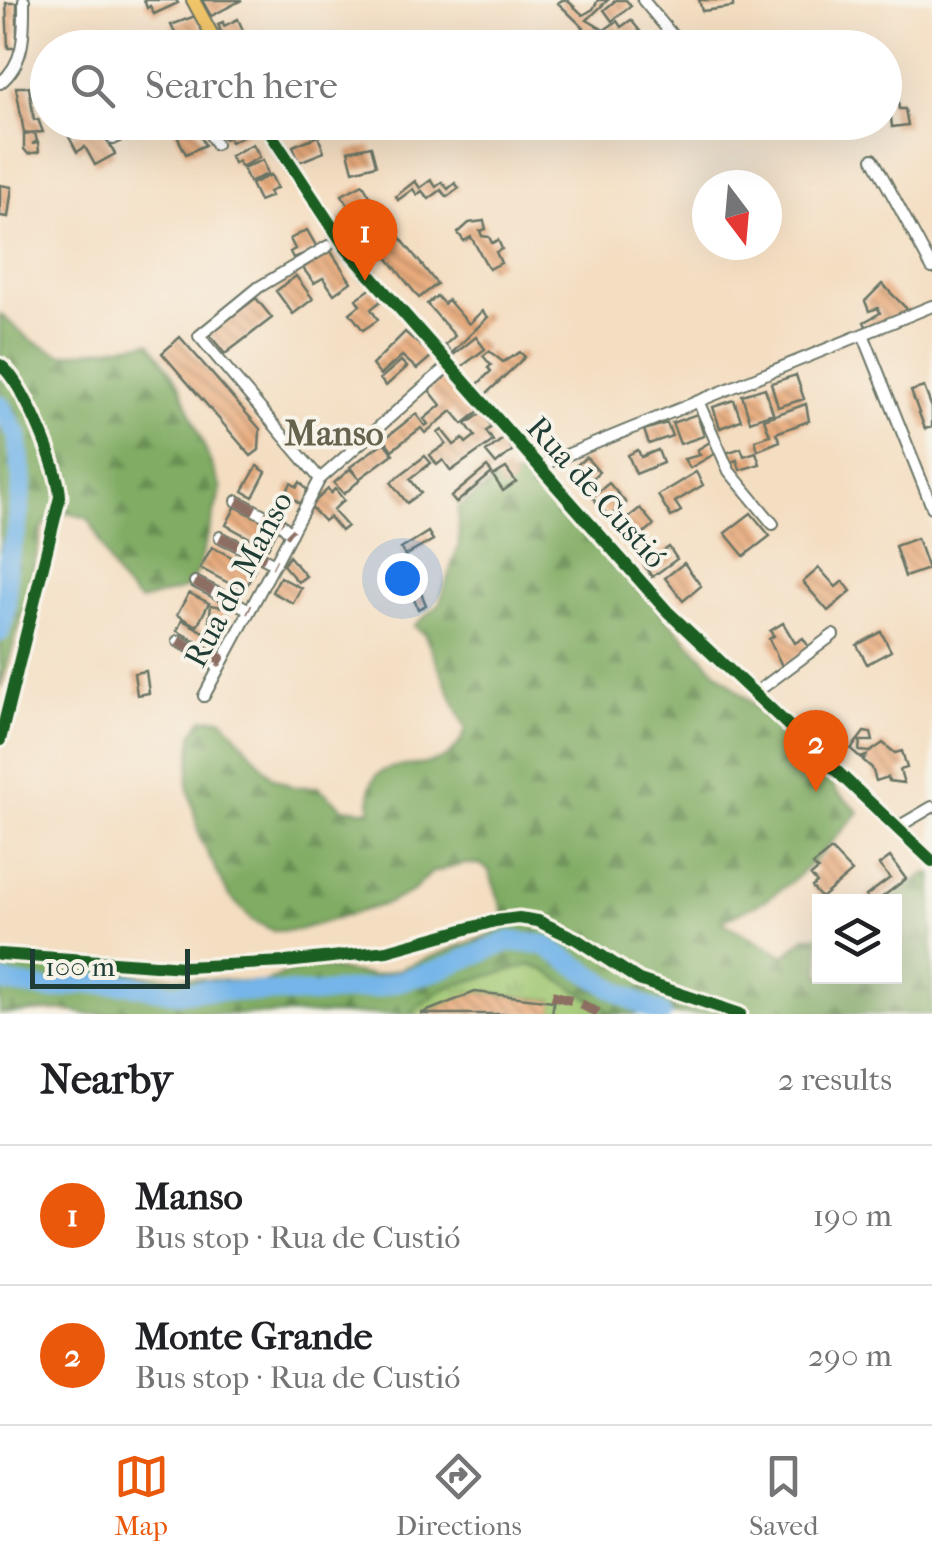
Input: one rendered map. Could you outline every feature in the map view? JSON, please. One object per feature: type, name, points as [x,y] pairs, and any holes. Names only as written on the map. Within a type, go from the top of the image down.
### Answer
[{"type":"main road","points":[[193,0],[209,30]]},
{"type":"main road","name":"Rua de Custió","points":[[274,140],[346,248],[667,611],[932,861]]},
{"type":"street","points":[[1,80],[16,68],[24,38],[24,0]]},
{"type":"street","points":[[643,0],[668,30]]},
{"type":"street","points":[[214,140],[216,144]]},
{"type":"street","points":[[873,159],[932,268]]},
{"type":"street","points":[[320,479],[199,336],[259,287],[328,246]]},
{"type":"street","points":[[537,467],[932,306]]},
{"type":"street","points":[[863,334],[932,507]]},
{"type":"street","name":"Rua do Manso","points":[[204,696],[217,661],[250,610],[320,479],[449,365]]},
{"type":"street","points":[[698,400],[729,471],[740,489],[773,524]]},
{"type":"street","points":[[238,501],[281,524],[290,534]]},
{"type":"street","points":[[220,537],[275,564]]},
{"type":"street","points":[[195,582],[250,610]]},
{"type":"street","points":[[754,694],[833,635]]},
{"type":"street","points":[[178,641],[217,661]]},
{"type":"street","points":[[896,828],[932,807]]},
{"type":"green space","points":[[0,314],[30,340],[61,355],[150,342],[180,386],[221,489],[197,573],[184,589],[140,601],[121,583],[89,519],[69,512],[49,518],[42,529],[26,605],[0,688]]},
{"type":"green space","points":[[502,476],[529,477],[557,501],[716,671],[829,773],[836,791],[859,812],[791,881],[765,900],[722,922],[785,956],[812,936],[812,984],[902,984],[902,894],[898,894],[925,874],[932,874],[932,1014],[613,1014],[545,970],[530,965],[454,985],[409,1014],[87,1014],[55,1010],[0,1013],[0,962],[57,968],[100,963],[142,975],[263,983],[307,965],[372,976],[500,931],[503,910],[489,871],[480,864],[463,864],[431,873],[413,891],[388,903],[298,930],[274,931],[252,920],[228,894],[200,838],[188,785],[193,734],[203,719],[222,718],[273,778],[293,787],[318,787],[343,808],[370,811],[371,786],[378,775],[388,769],[444,758],[456,747],[466,729],[424,633],[414,626],[439,605],[459,544],[458,508]]},
{"type":"green space","points":[[530,965],[545,970],[613,1014],[552,1014],[553,1000],[476,992],[420,1014],[409,1014],[454,985]]},
{"type":"building","points":[[144,0],[176,0],[178,3],[154,14]]},
{"type":"building","points":[[202,0],[242,0],[211,16]]},
{"type":"building","points":[[567,0],[583,15],[598,0],[608,0],[587,20],[602,29],[586,30],[558,3]]},
{"type":"building","points":[[616,0],[626,0],[631,6],[612,21],[604,10]]},
{"type":"building","points":[[699,0],[733,0],[733,7],[702,11]]},
{"type":"building","points":[[6,3],[17,3],[17,48],[8,48]]},
{"type":"building","points":[[195,16],[202,30],[174,30],[171,25]]},
{"type":"building","points":[[238,19],[243,30],[220,30],[218,24],[223,22],[224,26]]},
{"type":"building","points":[[631,20],[639,30],[604,30],[617,21],[621,27]]},
{"type":"building","points":[[16,87],[29,87],[30,133],[24,133]]},
{"type":"building","points":[[902,109],[905,109],[908,125],[902,126]]},
{"type":"building","points":[[30,134],[30,140],[37,140],[32,144],[38,143],[39,152],[28,154],[24,135]]},
{"type":"building","points":[[71,140],[108,140],[115,154],[95,165],[85,147],[77,152]]},
{"type":"building","points":[[179,140],[202,140],[205,145],[186,154]]},
{"type":"building","points":[[320,140],[324,152],[299,162],[293,146]]},
{"type":"building","points":[[253,144],[260,157],[241,167],[238,161],[234,163],[230,156]]},
{"type":"building","points":[[371,146],[376,165],[353,171],[348,151]]},
{"type":"building","points":[[263,160],[268,174],[249,182],[243,168]]},
{"type":"building","points":[[271,175],[277,188],[259,201],[251,184]]},
{"type":"building","points":[[431,180],[436,187],[442,182],[448,189],[455,183],[459,188],[447,197],[441,190],[429,199],[422,191],[417,195],[413,189],[398,200],[396,196],[415,181],[420,188]]},
{"type":"building","points":[[363,184],[371,198],[350,209],[342,195]]},
{"type":"building","points":[[0,185],[12,187],[8,217],[0,216]]},
{"type":"building","points":[[380,204],[384,209],[380,212],[437,284],[419,298],[363,227],[350,237],[338,222],[350,212],[361,219]]},
{"type":"building","points":[[484,221],[486,229],[480,231],[482,236],[489,237],[492,243],[498,240],[502,249],[496,252],[501,263],[489,269],[471,237],[464,241],[458,233],[469,223]]},
{"type":"building","points":[[307,230],[318,249],[293,258],[290,252],[295,249],[290,239]]},
{"type":"building","points":[[330,250],[351,282],[334,294],[323,278],[314,283],[303,268]]},
{"type":"building","points":[[296,276],[313,299],[293,314],[276,291]]},
{"type":"building","points":[[882,284],[909,311],[867,328],[864,322],[880,313],[878,308],[869,311],[865,301]]},
{"type":"building","points":[[372,288],[381,301],[371,309],[378,320],[363,330],[350,313],[360,305],[356,299]]},
{"type":"building","points":[[437,296],[444,304],[448,300],[469,324],[482,311],[488,317],[452,353],[445,345],[455,336],[427,304]]},
{"type":"building","points":[[256,298],[272,318],[225,354],[209,334]]},
{"type":"building","points":[[405,332],[432,356],[417,369],[402,356],[380,375],[372,365]]},
{"type":"building","points":[[180,337],[260,429],[259,450],[251,456],[162,353]]},
{"type":"building","points":[[476,337],[485,349],[461,367],[452,356]]},
{"type":"building","points":[[489,351],[503,362],[520,352],[525,357],[486,394],[477,385],[491,371],[483,356]]},
{"type":"building","points":[[401,361],[407,367],[386,386],[380,379]]},
{"type":"building","points":[[449,374],[479,411],[463,424],[452,411],[425,433],[421,428],[392,450],[384,439],[416,414],[425,426],[428,424],[424,419],[441,405],[429,390]]},
{"type":"building","points":[[796,375],[804,399],[778,407],[771,383]]},
{"type":"building","points":[[924,387],[932,408],[932,427],[925,429],[911,391]]},
{"type":"building","points":[[765,388],[773,413],[750,421],[742,395]]},
{"type":"building","points":[[734,400],[741,420],[720,428],[713,407]]},
{"type":"building","points":[[806,404],[809,421],[776,433],[780,441],[758,450],[755,440],[770,435],[764,419]]},
{"type":"building","points":[[482,413],[492,427],[486,431],[493,441],[451,471],[443,460],[437,465],[430,455],[446,444],[438,433],[442,430],[454,445],[463,439],[466,443],[475,436],[466,424]]},
{"type":"building","points":[[697,414],[704,436],[680,444],[672,423]]},
{"type":"building","points":[[667,423],[672,436],[649,444],[644,430]]},
{"type":"building","points":[[504,438],[513,450],[496,464],[486,452]]},
{"type":"building","points":[[384,442],[393,454],[359,479],[350,467]]},
{"type":"building","points":[[710,442],[716,453],[690,468],[684,459],[700,455],[697,450]]},
{"type":"building","points":[[741,448],[744,456],[756,452],[760,464],[740,470],[737,460],[729,463],[726,453]]},
{"type":"building","points":[[638,450],[641,457],[658,450],[663,463],[636,474],[628,455]]},
{"type":"building","points":[[425,456],[431,463],[410,479],[421,493],[407,503],[391,482]]},
{"type":"building","points":[[586,457],[599,472],[582,487],[569,472]]},
{"type":"building","points":[[257,466],[266,472],[253,497],[243,491]]},
{"type":"building","points":[[487,467],[492,473],[456,503],[451,497]]},
{"type":"building","points":[[506,468],[516,482],[503,491],[493,476]]},
{"type":"building","points":[[350,469],[360,480],[344,494],[334,483]]},
{"type":"building","points":[[696,472],[703,485],[675,502],[681,511],[671,517],[658,495]]},
{"type":"building","points":[[300,482],[307,490],[303,506],[286,493],[291,483],[297,487]]},
{"type":"building","points":[[609,483],[626,503],[609,517],[592,497]]},
{"type":"building","points":[[328,489],[331,493],[335,489],[344,500],[333,510],[347,526],[341,531],[329,517],[324,521],[310,506]]},
{"type":"building","points":[[237,504],[279,527],[268,548],[226,525]]},
{"type":"building","points":[[640,508],[654,525],[632,543],[618,526]]},
{"type":"building","points":[[751,513],[770,536],[744,556],[725,533]]},
{"type":"building","points":[[428,532],[433,540],[405,556],[401,549]]},
{"type":"building","points":[[917,538],[928,569],[905,577],[895,546]]},
{"type":"building","points":[[212,547],[255,569],[244,591],[200,568]]},
{"type":"building","points":[[669,547],[677,559],[652,577],[644,565]]},
{"type":"building","points":[[289,556],[306,576],[298,582],[283,565]]},
{"type":"building","points":[[684,563],[701,586],[683,601],[665,578]]},
{"type":"building","points":[[410,565],[426,605],[418,609],[401,568]]},
{"type":"building","points":[[819,568],[836,587],[843,581],[851,591],[828,611],[803,582]]},
{"type":"building","points":[[280,577],[301,588],[293,603],[272,592]]},
{"type":"building","points":[[189,593],[209,603],[197,626],[177,615]]},
{"type":"building","points":[[211,605],[229,608],[225,632],[208,630]]},
{"type":"building","points":[[182,620],[220,641],[215,651],[177,631]]},
{"type":"building","points":[[783,623],[795,643],[803,638],[810,649],[782,666],[769,639],[774,636],[770,631]]},
{"type":"building","points":[[881,632],[891,651],[867,664],[857,645]]},
{"type":"building","points":[[146,671],[149,693],[137,695],[134,673]]},
{"type":"building","points":[[864,732],[871,733],[873,741],[860,741],[859,751],[870,752],[883,743],[895,753],[902,751],[907,768],[900,770],[904,783],[889,781],[888,777],[876,781],[872,768],[863,760],[866,756],[861,758],[851,749]]},
{"type":"building","points":[[831,850],[852,872],[826,894],[818,894],[812,887],[817,883],[811,876],[818,870],[813,865]]},
{"type":"building","points":[[890,857],[906,879],[886,894],[869,894],[890,878],[879,865]]},
{"type":"building","points":[[475,992],[554,1001],[552,1014],[420,1014]]},
{"type":"waterway","points":[[0,405],[17,435],[22,483],[16,533],[7,563],[6,611],[0,632]]},
{"type":"waterway","points":[[0,982],[50,990],[83,984],[128,984],[174,993],[204,990],[313,994],[374,988],[438,970],[510,941],[544,945],[661,1014]]},
{"type":"marked path","points":[[237,501],[281,524],[291,534]]},
{"type":"marked path","points":[[220,537],[275,564]]},
{"type":"marked path","points":[[195,582],[250,610]]},
{"type":"marked path","points":[[178,641],[210,658]]},
{"type":"marked path","points":[[218,661],[220,658],[213,654],[209,661],[222,663]]},
{"type":"marked path","points":[[552,995],[600,1014]]},
{"type":"cycle path","points":[[275,140],[346,248],[667,611],[932,861]]},
{"type":"cycle path","points":[[0,365],[19,388],[38,426],[54,467],[60,497],[0,740]]},
{"type":"cycle path","points":[[0,954],[184,967],[286,962],[387,951],[519,918],[538,921],[576,939],[639,980],[740,1014]]},
{"type":"place","name":"Manso","points":[[365,281]]},
{"type":"place","name":"Monte Grande","points":[[816,792]]},
{"type":"district","name":"Manso","points":[[334,433]]}]
